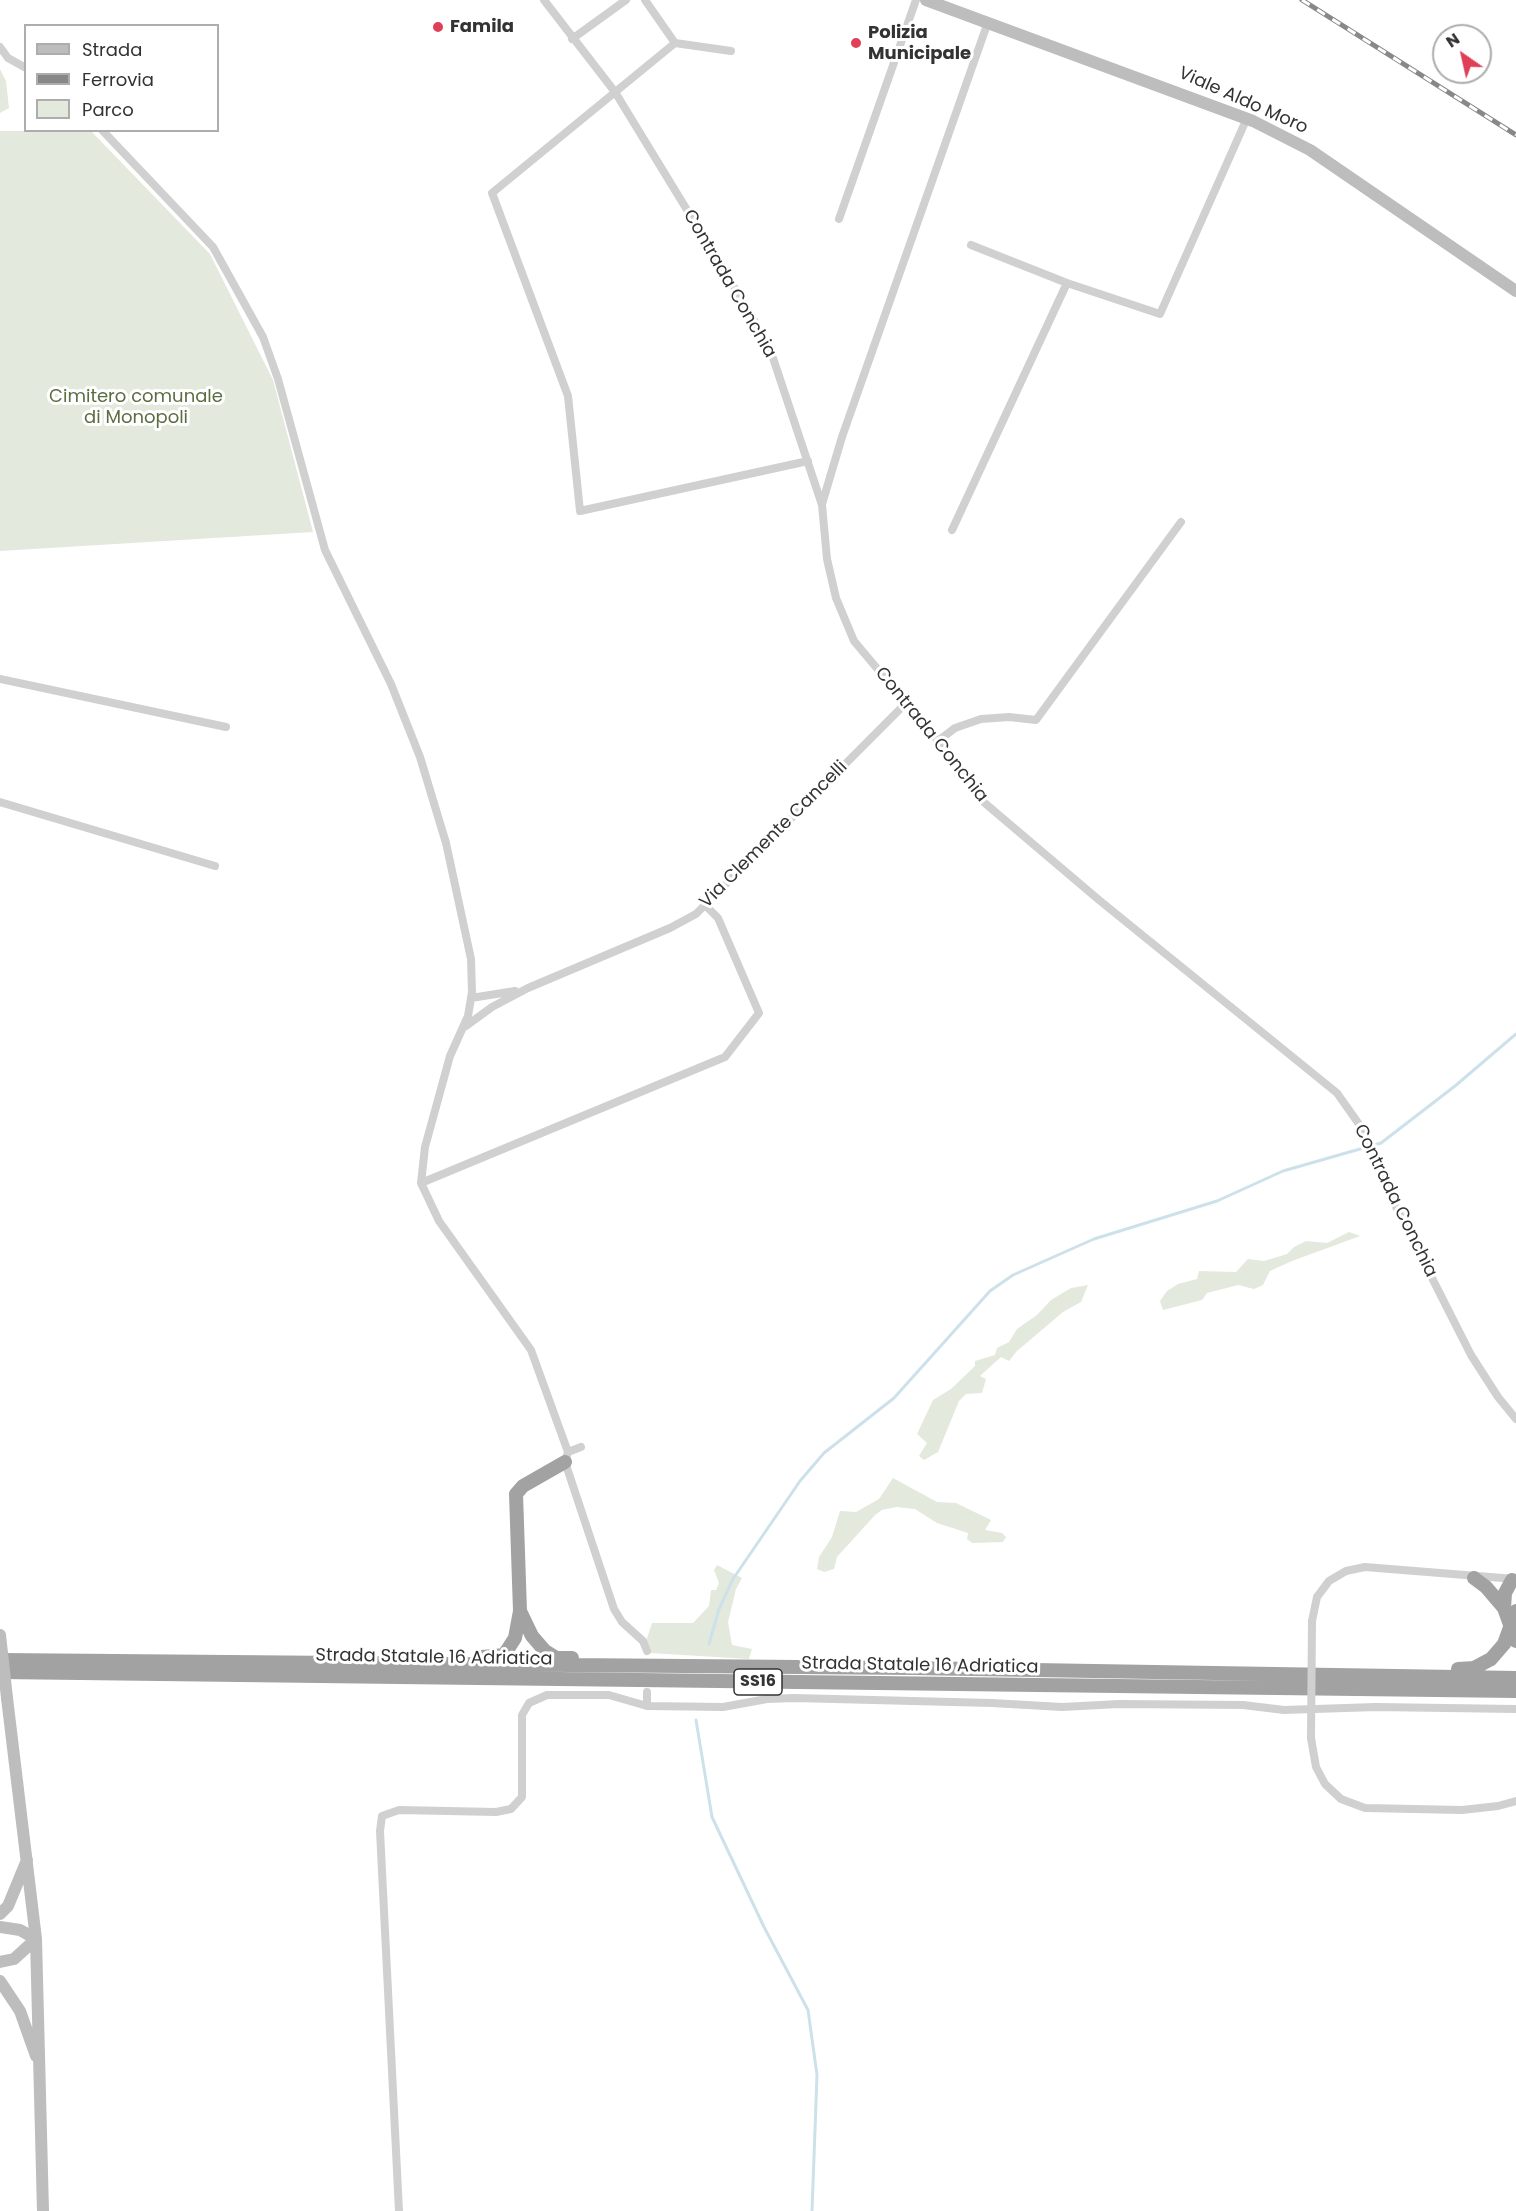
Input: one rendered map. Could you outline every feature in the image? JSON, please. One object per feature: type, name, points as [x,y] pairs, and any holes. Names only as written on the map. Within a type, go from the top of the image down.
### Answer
[{"type":"highway","points":[[376,1664],[406,1656],[504,1655],[515,1638],[520,1611],[516,1494],[567,1457]]},
{"type":"highway","points":[[1474,1578],[1510,1609]]},
{"type":"highway","points":[[1368,1676],[1474,1668],[1491,1659],[1504,1644],[1510,1624],[1510,1609],[1505,1593],[1515,1582]]},
{"type":"highway","points":[[520,1611],[532,1636],[545,1651],[556,1658],[611,1658],[640,1667]]},
{"type":"highway","points":[[1510,1624],[1516,1641]]},
{"type":"highway","name":"Strada Statale 16 Adriatica","points":[[0,1660],[913,1668],[1516,1678]]},
{"type":"highway","name":"Strada Statale 16 Adriatica","points":[[0,1672],[1516,1691]]},
{"type":"main road","name":"Viale Aldo Moro","points":[[926,0],[1247,118],[1310,150],[1516,291]]},
{"type":"main road","points":[[0,1635],[36,1939],[43,2211]]},
{"type":"main road","points":[[0,1914],[8,1906],[27,1858]]},
{"type":"main road","points":[[0,1927],[20,1930],[36,1939]]},
{"type":"main road","points":[[0,1962],[14,1959],[36,1939]]},
{"type":"main road","points":[[0,1982],[20,2011],[40,2067]]},
{"type":"street","name":"Contrada Conchia","points":[[544,0],[615,92],[753,318],[773,358],[822,505],[828,559],[836,598],[854,641],[938,741],[980,799],[1099,900],[1337,1093],[1361,1127],[1390,1194],[1471,1355],[1498,1397],[1516,1419]]},
{"type":"street","points":[[572,39],[626,0]]},
{"type":"street","points":[[645,0],[675,43],[731,51]]},
{"type":"street","points":[[839,219],[916,0]]},
{"type":"street","points":[[822,505],[842,437],[987,22]]},
{"type":"street","points":[[675,43],[492,193],[568,396],[580,511],[808,461]]},
{"type":"street","points":[[0,48],[8,58],[24,67]]},
{"type":"street","points":[[971,245],[1067,283],[1160,314],[1247,118]]},
{"type":"street","points":[[104,132],[213,247],[262,337],[278,379],[326,550],[387,675],[420,757],[446,843],[471,959],[472,983],[471,1002],[450,1056],[425,1147],[421,1183],[439,1221],[531,1350],[614,1609],[622,1622],[643,1641],[647,1651]]},
{"type":"street","points":[[952,530],[1067,283]]},
{"type":"street","points":[[938,741],[955,728],[981,719],[1009,717],[1036,720],[1181,522]]},
{"type":"street","points":[[0,679],[226,727]]},
{"type":"street","name":"Via Clemente Cancelli","points":[[528,988],[670,928],[696,914],[906,703]]},
{"type":"street","points":[[0,802],[215,866]]},
{"type":"street","points":[[421,1183],[725,1057],[759,1014],[718,918],[705,904]]},
{"type":"street","points":[[472,983],[497,994]]},
{"type":"street","points":[[471,1002],[528,988]]},
{"type":"street","points":[[462,1030],[492,1007],[528,988]]},
{"type":"street","points":[[471,1002],[475,1008],[492,1007]]},
{"type":"street","points":[[567,1457],[581,1447]]},
{"type":"street","points":[[1515,1582],[1365,1567],[1346,1570],[1329,1581],[1317,1597],[1312,1620],[1311,1738],[1316,1767],[1324,1784],[1341,1799],[1365,1808],[1461,1810],[1498,1806],[1516,1801]]},
{"type":"street","points":[[647,1692],[647,1706]]},
{"type":"street","points":[[399,2211],[380,1831],[382,1816],[399,1810],[496,1812],[510,1809],[522,1797],[522,1715],[529,1703],[547,1695],[609,1695],[647,1706],[723,1707],[767,1699],[794,1698],[1062,1707],[1119,1704],[1243,1705],[1284,1710],[1376,1707],[1516,1709]]},
{"type":"green space","points":[[0,69],[6,81],[9,108],[0,113]]},
{"type":"green space","name":"Cimitero comunale di Monopoli","points":[[0,131],[92,132],[210,254],[273,380],[313,532],[0,551]]},
{"type":"green space","points":[[1349,1232],[1360,1236],[1270,1271],[1263,1285],[1254,1289],[1238,1285],[1207,1293],[1202,1300],[1163,1310],[1160,1301],[1167,1291],[1178,1284],[1197,1279],[1199,1271],[1236,1272],[1248,1259],[1264,1261],[1287,1254],[1294,1247],[1306,1241],[1327,1243]]},
{"type":"green space","points":[[1088,1285],[1081,1302],[1063,1312],[1017,1351],[1009,1361],[1001,1357],[980,1376],[986,1379],[982,1393],[966,1394],[959,1401],[938,1452],[924,1460],[919,1456],[927,1443],[917,1434],[933,1400],[951,1389],[975,1366],[975,1361],[995,1355],[997,1348],[1009,1342],[1017,1329],[1037,1315],[1051,1300],[1071,1288]]},
{"type":"green space","points":[[893,1478],[937,1502],[956,1503],[991,1520],[985,1530],[1002,1533],[1006,1537],[1003,1542],[972,1543],[967,1539],[968,1533],[937,1523],[915,1509],[896,1507],[882,1510],[875,1515],[837,1557],[834,1569],[824,1572],[817,1569],[819,1557],[832,1537],[840,1511],[856,1512],[879,1499]]},
{"type":"green space","points":[[717,1565],[742,1578],[736,1589],[728,1622],[732,1645],[752,1649],[749,1659],[650,1653],[646,1641],[652,1623],[693,1623],[709,1606],[711,1590],[716,1590],[719,1583],[714,1570]]},
{"type":"waterway","points":[[709,1644],[719,1609],[733,1579],[800,1481],[824,1453],[894,1398],[990,1291],[1013,1275],[1094,1239],[1217,1201],[1283,1171],[1381,1143],[1455,1086],[1516,1034]]},
{"type":"waterway","points":[[696,1720],[712,1817],[764,1927],[808,2010],[817,2075],[812,2211]]},
{"type":"railway","points":[[1302,0],[1516,135]]},
{"type":"place","name":"Famila","points":[[438,27]]},
{"type":"place","name":"Polizia Municipale","points":[[856,43]]}]
